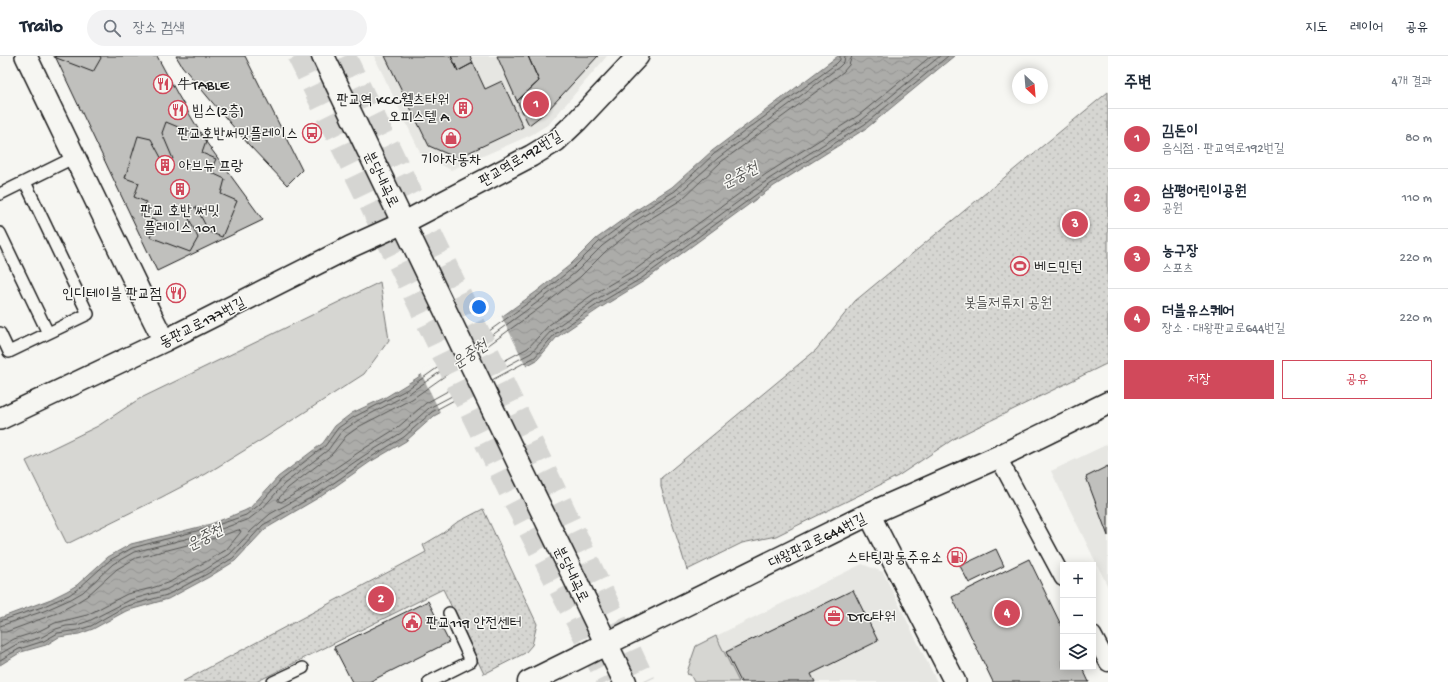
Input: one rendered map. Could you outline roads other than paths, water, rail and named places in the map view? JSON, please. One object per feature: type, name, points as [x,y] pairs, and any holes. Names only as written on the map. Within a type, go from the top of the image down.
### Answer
[{"type":"main road","name":"분당내곡로","points":[[323,56],[625,682]]},
{"type":"main road","name":"대왕판교로644번길","points":[[529,682],[869,514],[998,457],[1108,403]]},
{"type":"street","points":[[26,56],[164,341]]},
{"type":"street","name":"판교역로192번길","points":[[403,223],[531,156],[556,141],[577,121],[638,56]]},
{"type":"street","name":"동판교로177번길","points":[[0,419],[164,341],[403,223]]},
{"type":"street","points":[[998,457],[1060,572]]},
{"type":"street","points":[[869,514],[955,682]]},
{"type":"street","points":[[1096,641],[1108,663]]},
{"type":"lane","points":[[0,194],[75,157]]},
{"type":"lane","points":[[0,333],[9,352],[88,314],[25,182]]},
{"type":"lane","points":[[0,232],[48,333]]},
{"type":"lane","points":[[433,679],[471,661],[449,613]]},
{"type":"lane","points":[[273,682],[303,668]]},
{"type":"water","name":"운중천","points":[[838,56],[954,56],[868,127],[774,186],[644,281],[557,337],[537,360],[434,416],[406,441],[370,462],[323,495],[265,529],[235,561],[168,599],[126,611],[93,629],[79,634],[59,637],[46,645],[21,652],[0,665],[0,618],[51,599],[67,591],[77,585],[108,557],[131,544],[211,524],[250,508],[278,477],[323,443],[335,426],[352,413],[386,397],[417,378],[536,292],[570,265],[596,239],[672,187],[712,151]]},
{"type":"tunnel","points":[[298,56],[512,497],[608,682]]},
{"type":"tunnel","points":[[345,56],[555,490],[645,682]]},
{"type":"place","name":"牛TABLE","points":[[163,84]]},
{"type":"place","name":"김돈이","points":[[536,104]]},
{"type":"place","name":"판교역 KCC웰츠타워 오피스텔 A","points":[[463,108]]},
{"type":"place","name":"빕스(2층)","points":[[178,110]]},
{"type":"place","name":"판교호반써밋플레이스","points":[[312,133]]},
{"type":"place","name":"기아자동차","points":[[451,138]]},
{"type":"place","name":"아브뉴 프랑","points":[[165,165]]},
{"type":"place","name":"판교 호반 써밋 플레이스 101","points":[[180,189]]},
{"type":"place","name":"농구장","points":[[1075,224]]},
{"type":"place","name":"베드민턴","points":[[1020,266]]},
{"type":"place","name":"인디테이블 판교점","points":[[176,293]]},
{"type":"place","name":"스타팅광동주유소","points":[[957,557]]},
{"type":"place","name":"삼평어린이공원","points":[[381,599]]},
{"type":"place","name":"더블유스퀘어","points":[[1007,613]]},
{"type":"place","name":"DTC타워","points":[[834,616]]},
{"type":"place","name":"판교119 안전센터","points":[[412,622]]},
{"type":"park label","name":"봇들저류지 공원","points":[[1008,302]]}]
